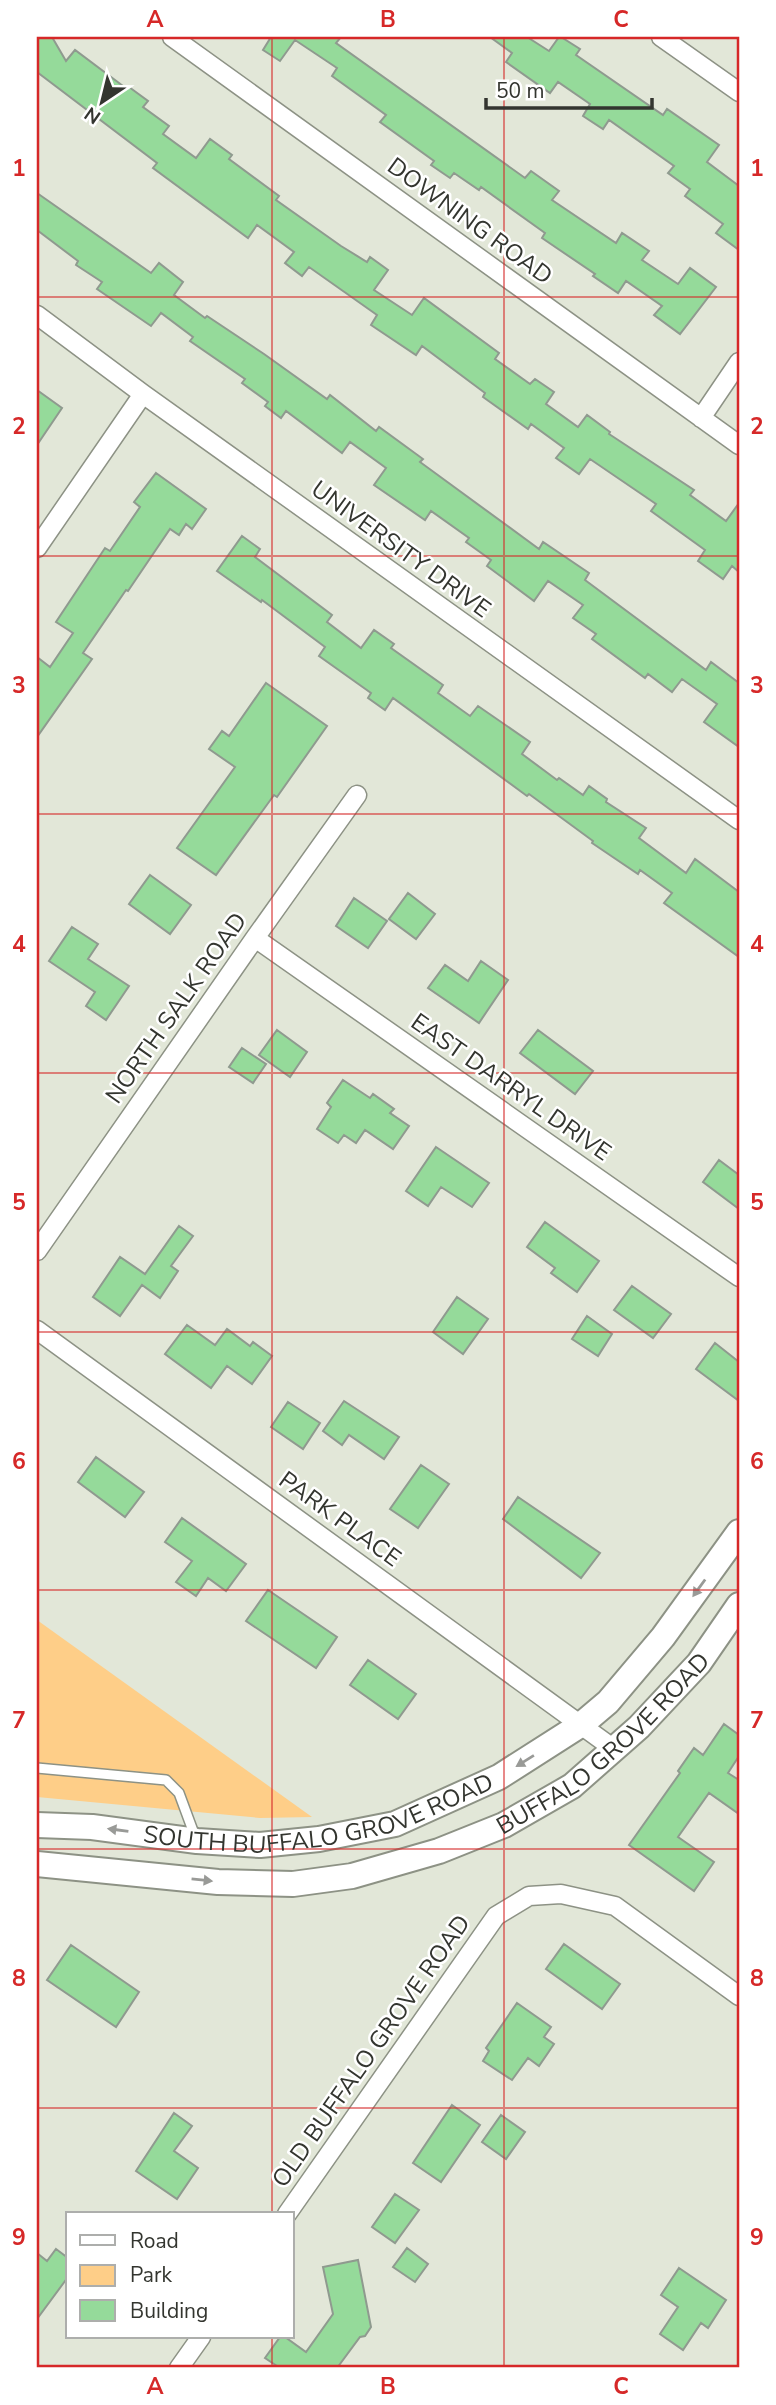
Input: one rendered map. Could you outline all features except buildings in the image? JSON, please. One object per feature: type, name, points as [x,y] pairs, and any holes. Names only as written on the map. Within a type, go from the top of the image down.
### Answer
[{"type":"main road","name":"BUFFALO GROVE ROAD","points":[[582,1724],[608,1702],[663,1637],[739,1532]]},
{"type":"main road","name":"BUFFALO GROVE ROAD","points":[[439,1851],[504,1825],[572,1786],[639,1727],[699,1663],[739,1605]]},
{"type":"main road","name":"SOUTH BUFFALO GROVE ROAD","points":[[37,1825],[92,1827],[197,1841],[260,1845],[319,1839],[396,1824],[499,1777],[582,1724]]},
{"type":"main road","name":"SOUTH BUFFALO GROVE ROAD","points":[[37,1864],[218,1882],[293,1884],[352,1876],[439,1851]]},
{"type":"street","name":"DOWNING ROAD","points":[[172,37],[739,445]]},
{"type":"street","points":[[661,37],[739,92]]},
{"type":"street","name":"UNIVERSITY DRIVE","points":[[37,315],[143,394],[739,820]]},
{"type":"street","points":[[701,418],[739,362]]},
{"type":"street","points":[[37,548],[143,394]]},
{"type":"street","name":"NORTH SALK ROAD","points":[[37,1251],[357,795]]},
{"type":"street","name":"EAST DARRYL DRIVE","points":[[255,938],[739,1277]]},
{"type":"street","name":"PARK PLACE","points":[[37,1330],[614,1749]]},
{"type":"street","name":"OLD BUFFALO GROVE ROAD","points":[[288,2212],[496,1916],[529,1896],[561,1894],[615,1906],[739,1996]]},
{"type":"street","points":[[179,2368],[200,2338]]},
{"type":"lane","points":[[37,1768],[166,1780],[179,1793],[197,1841]]},
{"type":"green space","points":[[37,1620],[312,1817],[260,1818],[37,1797]]}]
